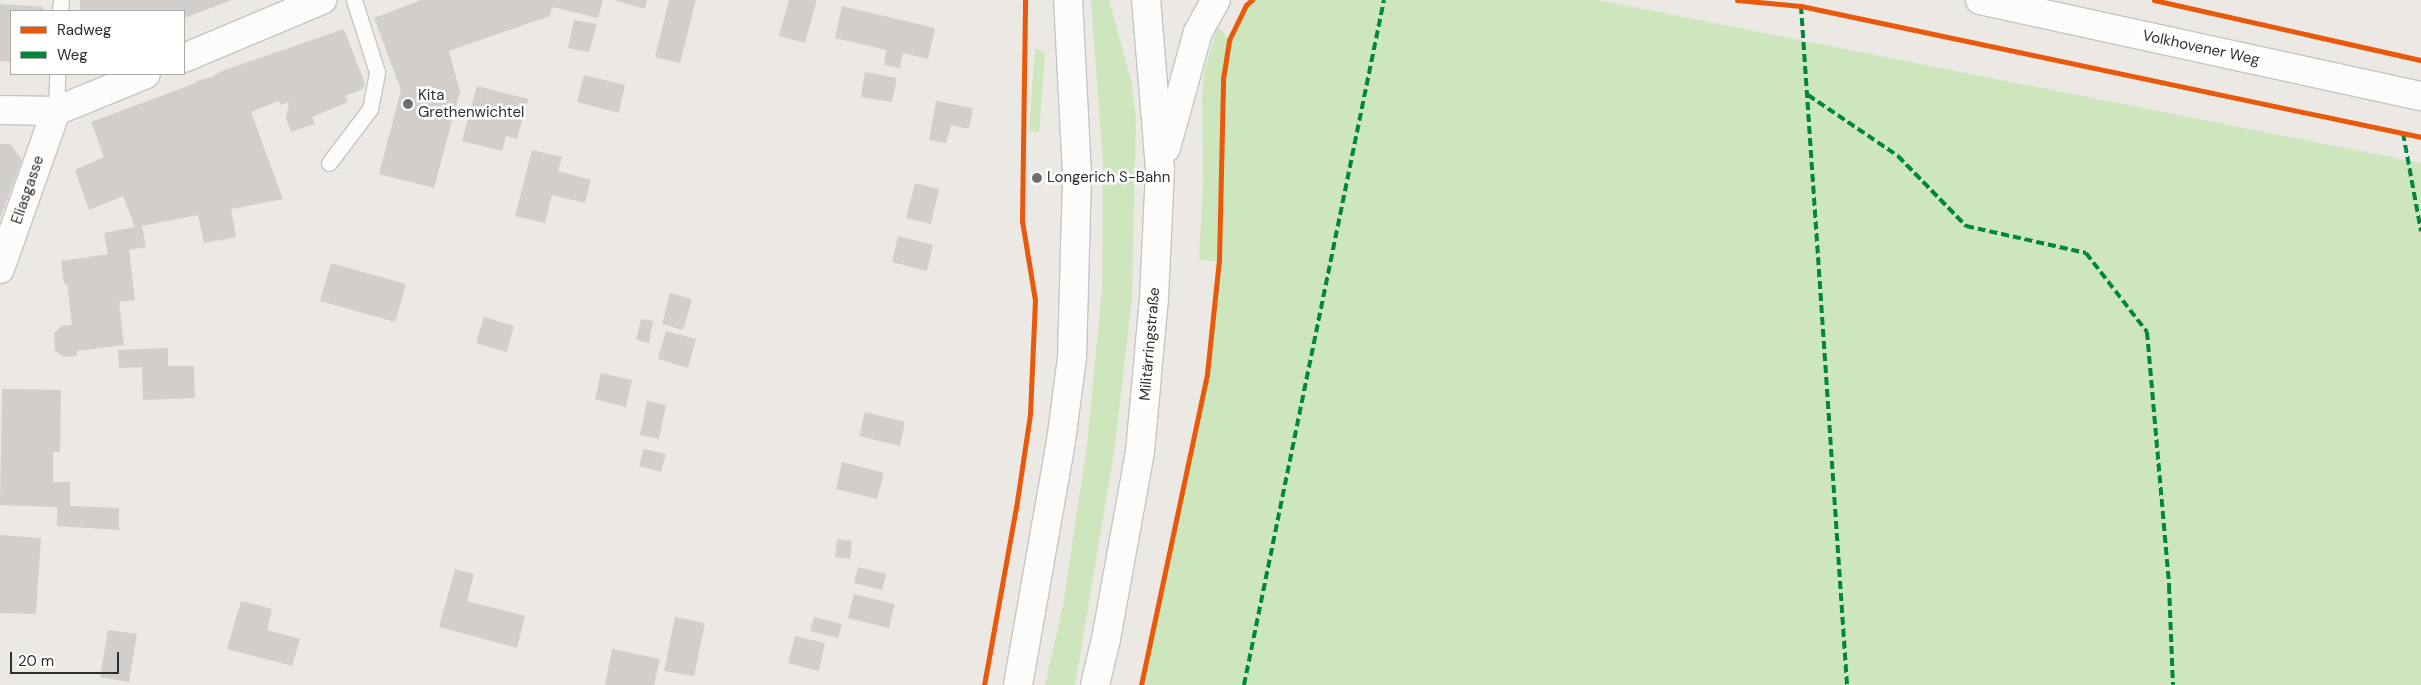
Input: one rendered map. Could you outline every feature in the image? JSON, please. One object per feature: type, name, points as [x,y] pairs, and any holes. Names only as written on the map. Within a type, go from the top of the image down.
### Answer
[{"type":"main road","points":[[1018,685],[1062,441],[1072,357],[1077,175],[1068,0]]},
{"type":"main road","name":"Militärringstraße","points":[[1095,685],[1106,639],[1140,452],[1154,298],[1160,169],[1146,0]]},
{"type":"main road","points":[[1160,169],[1198,32],[1216,0]]},
{"type":"main road","name":"Volkhovener Weg","points":[[1980,0],[2421,96]]},
{"type":"main road","points":[[185,58],[316,1]]},
{"type":"main road","points":[[0,110],[56,111],[144,75]]},
{"type":"main road","name":"Eliasgasse","points":[[0,269],[56,111]]},
{"type":"lane","points":[[329,162],[370,109],[377,72],[354,0]]},
{"type":"lane","points":[[56,111],[58,75]]},
{"type":"green space","points":[[1091,0],[1109,0],[1131,80],[1136,117],[1132,297],[1115,447],[1075,685],[1045,685],[1064,600],[1087,444],[1102,291],[1103,164]]},
{"type":"green space","points":[[1252,0],[1597,0],[2421,163],[2421,685],[1141,685],[1207,374],[1219,261],[1199,260],[1203,184],[1202,96],[1204,72],[1218,26],[1229,40],[1246,5]]},
{"type":"green space","points":[[1035,48],[1045,53],[1039,132],[1029,131]]},
{"type":"building","points":[[80,0],[232,0],[187,17],[185,17],[185,10],[80,10]]},
{"type":"building","points":[[421,0],[603,0],[598,18],[552,7],[550,16],[449,51],[460,91],[434,188],[379,174],[401,90],[374,18]]},
{"type":"building","points":[[613,0],[647,0],[645,9]]},
{"type":"building","points":[[669,0],[696,0],[680,63],[655,57]]},
{"type":"building","points":[[789,0],[817,0],[805,43],[779,36]]},
{"type":"building","points":[[0,4],[43,7],[43,10],[10,10],[10,62],[0,61]]},
{"type":"building","points":[[842,6],[935,28],[928,59],[903,53],[900,68],[884,65],[886,50],[835,38]]},
{"type":"building","points":[[574,20],[597,24],[589,52],[568,48]]},
{"type":"building","points":[[344,29],[365,84],[363,89],[345,96],[348,102],[312,117],[315,124],[291,132],[286,118],[289,102],[281,105],[279,101],[251,112],[283,199],[231,209],[236,237],[204,243],[198,215],[142,226],[146,247],[129,250],[135,300],[119,302],[124,345],[77,351],[77,356],[65,357],[55,351],[54,333],[62,326],[72,325],[67,284],[64,284],[61,261],[108,254],[104,233],[135,227],[123,196],[89,210],[75,170],[104,157],[91,122],[196,83],[196,81],[212,77],[222,71]]},
{"type":"building","points":[[865,72],[897,78],[892,102],[861,97]]},
{"type":"building","points":[[584,75],[625,85],[619,113],[577,102]]},
{"type":"building","points":[[477,86],[528,99],[517,139],[506,136],[502,151],[462,141]]},
{"type":"building","points":[[936,101],[973,108],[969,129],[951,125],[946,143],[929,140]]},
{"type":"building","points":[[0,144],[10,144],[22,160],[0,218]]},
{"type":"building","points":[[532,150],[562,157],[558,171],[591,180],[585,203],[552,195],[545,223],[515,216]]},
{"type":"building","points":[[915,183],[939,189],[931,224],[906,218]]},
{"type":"building","points":[[898,236],[933,245],[927,271],[892,262]]},
{"type":"building","points":[[331,263],[406,284],[395,322],[320,301]]},
{"type":"building","points":[[670,293],[692,299],[683,330],[662,324]]},
{"type":"building","points":[[484,317],[514,326],[507,352],[476,343]]},
{"type":"building","points":[[641,319],[653,321],[649,343],[636,340]]},
{"type":"building","points":[[666,331],[696,339],[688,368],[658,359]]},
{"type":"building","points":[[168,348],[168,366],[194,366],[195,398],[143,400],[142,367],[119,368],[118,350]]},
{"type":"building","points":[[601,373],[632,380],[626,407],[595,399]]},
{"type":"building","points":[[2,389],[61,390],[60,452],[53,452],[53,482],[70,482],[70,506],[119,508],[119,530],[57,526],[57,507],[0,505]]},
{"type":"building","points":[[647,401],[666,405],[659,439],[640,435]]},
{"type":"building","points":[[865,412],[905,422],[900,446],[859,436]]},
{"type":"building","points":[[644,449],[666,454],[661,472],[639,466]]},
{"type":"building","points":[[842,462],[884,473],[877,499],[836,489]]},
{"type":"building","points":[[0,535],[41,538],[36,614],[0,613]]},
{"type":"building","points":[[837,539],[852,541],[850,559],[835,557]]},
{"type":"building","points":[[858,567],[886,574],[882,590],[854,583]]},
{"type":"building","points":[[455,569],[474,574],[467,601],[525,616],[517,648],[439,627]]},
{"type":"building","points":[[854,594],[895,604],[889,628],[848,618]]},
{"type":"building","points":[[241,601],[272,609],[267,630],[300,639],[292,666],[227,649]]},
{"type":"building","points":[[675,617],[705,623],[694,676],[664,671]]},
{"type":"building","points":[[814,617],[842,624],[838,638],[810,631]]},
{"type":"building","points":[[108,630],[137,634],[129,682],[100,677]]},
{"type":"building","points":[[795,636],[825,643],[819,671],[788,663]]},
{"type":"building","points":[[612,649],[660,659],[654,685],[605,685]]},
{"type":"marked path","points":[[1244,685],[1384,0]]},
{"type":"marked path","points":[[1801,6],[1847,685]]},
{"type":"marked path","points":[[1808,95],[1898,156],[1966,226],[2086,253],[2147,332],[2169,586],[2173,685]]},
{"type":"marked path","points":[[2403,133],[2421,231]]},
{"type":"cycle path","points":[[984,685],[1016,508],[1030,414],[1035,300],[1022,221],[1025,0]]},
{"type":"cycle path","points":[[1141,685],[1207,374],[1219,260],[1223,79],[1229,40],[1246,5],[1252,0]]},
{"type":"cycle path","points":[[1737,0],[1801,6],[2421,137]]},
{"type":"cycle path","points":[[2154,0],[2421,60]]},
{"type":"place","name":"Kita Grethenwichtel","points":[[408,104]]},
{"type":"place","name":"Longerich S-Bahn","points":[[1037,178]]}]
